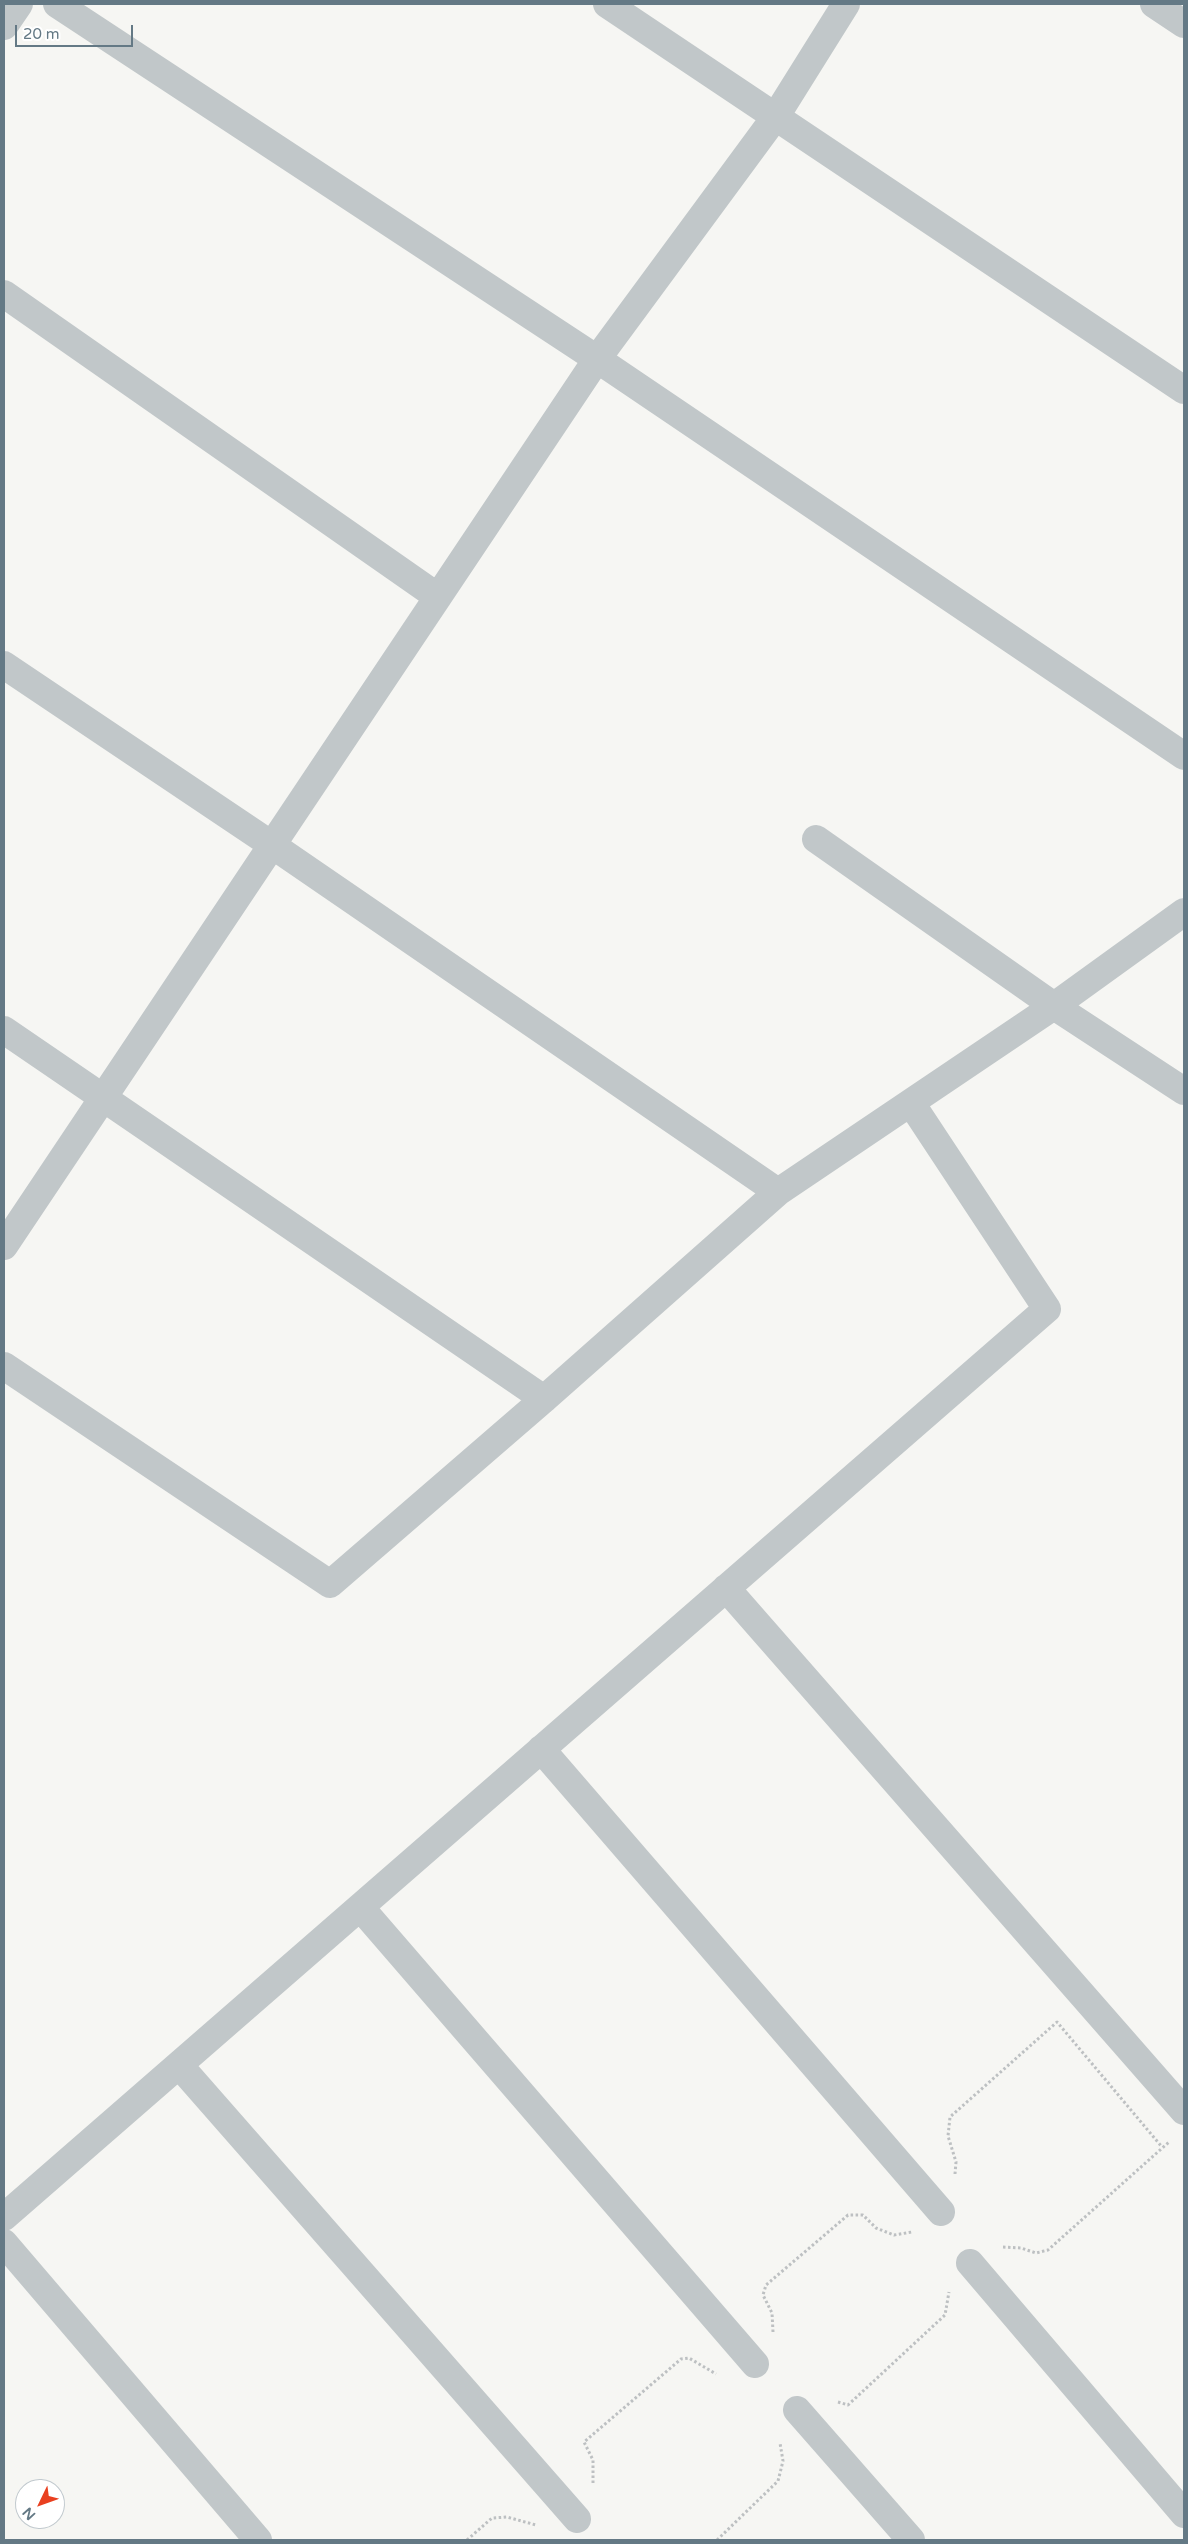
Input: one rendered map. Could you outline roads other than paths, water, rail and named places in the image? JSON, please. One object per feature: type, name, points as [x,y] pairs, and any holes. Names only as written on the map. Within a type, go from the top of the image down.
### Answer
[{"type":"street","points":[[4,26],[19,4]]},
{"type":"street","points":[[58,4],[597,359],[1184,756]]},
{"type":"street","points":[[607,4],[1184,390]]},
{"type":"street","points":[[4,1246],[597,359],[776,116],[846,4]]},
{"type":"street","points":[[1154,4],[1184,24]]},
{"type":"street","points":[[4,294],[438,597]]},
{"type":"street","points":[[4,665],[272,845],[778,1192]]},
{"type":"street","points":[[816,839],[1054,1006],[1184,1091]]},
{"type":"street","points":[[4,1366],[330,1584],[544,1399],[778,1192],[1054,1006],[1184,912]]},
{"type":"street","points":[[4,1030],[544,1399]]},
{"type":"street","points":[[4,2217],[1046,1309],[911,1103]]},
{"type":"street","points":[[726,1588],[1184,2111]]},
{"type":"street","points":[[542,1749],[940,2212]]},
{"type":"street","points":[[360,1907],[754,2364]]},
{"type":"street","points":[[179,2065],[577,2519]]},
{"type":"street","points":[[4,2243],[258,2540]]},
{"type":"street","points":[[970,2263],[1184,2514]]},
{"type":"street","points":[[797,2410],[911,2540]]}]
